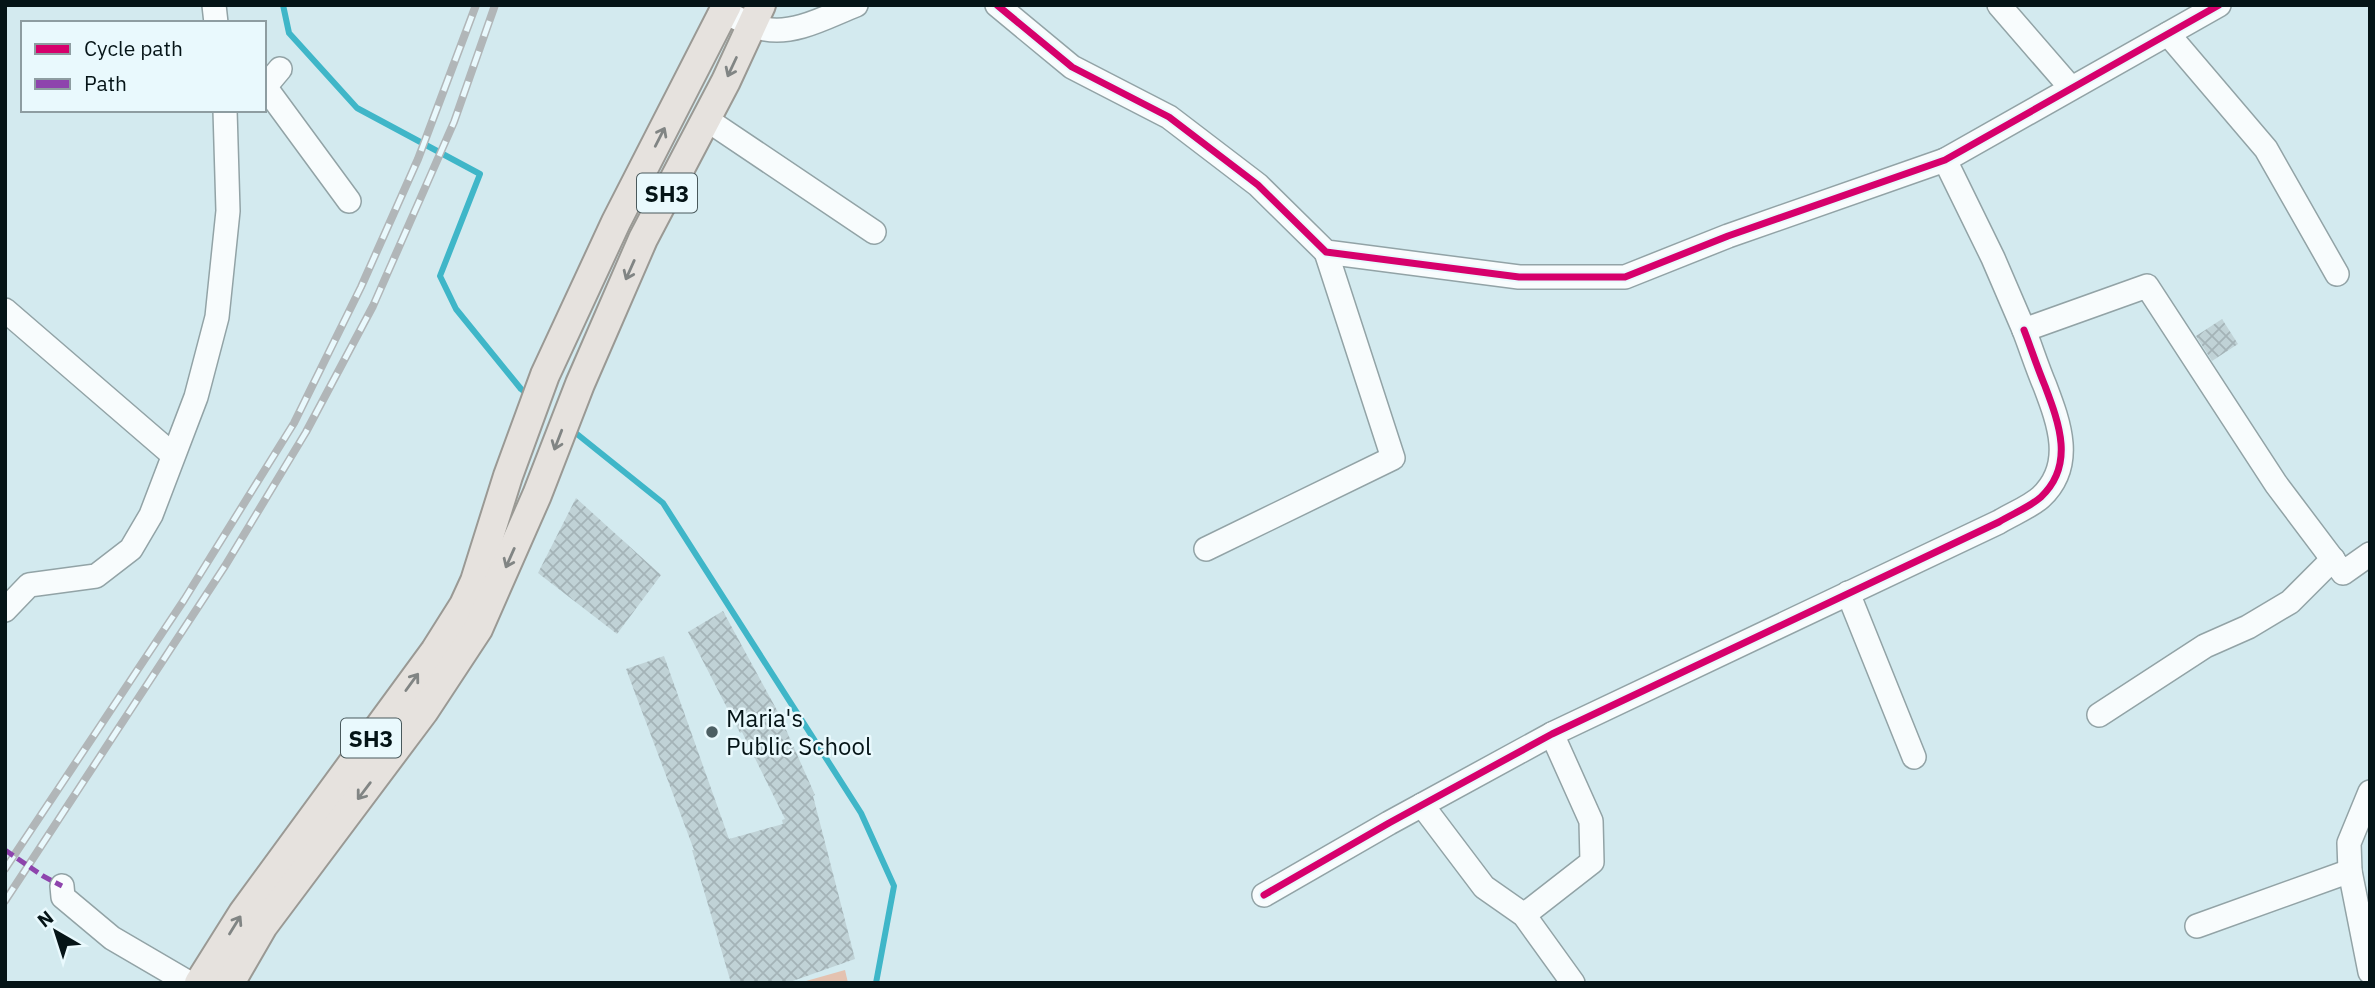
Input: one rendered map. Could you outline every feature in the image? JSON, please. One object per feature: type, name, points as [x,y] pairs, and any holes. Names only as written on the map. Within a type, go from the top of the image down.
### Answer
[{"type":"main road","name":"SH3","points":[[199,983],[243,913],[454,622],[475,581],[508,476],[545,375],[616,222],[725,9]]},
{"type":"main road","name":"SH3","points":[[230,983],[263,926],[424,710],[478,629],[643,240],[757,15]]},
{"type":"street","points":[[725,9],[757,15],[768,29],[799,27],[856,5]]},
{"type":"street","points":[[997,5],[1072,67],[1170,117],[1258,185],[1326,251],[1393,458],[1206,549]]},
{"type":"street","points":[[1999,5],[2071,88]]},
{"type":"street","points":[[1326,251],[1519,277],[1625,277],[1728,236],[1945,160],[2219,5]]},
{"type":"street","points":[[2168,34],[2266,149],[2337,274]]},
{"type":"street","points":[[266,87],[280,69]]},
{"type":"street","points":[[266,89],[349,201]]},
{"type":"street","points":[[5,581],[29,585],[96,576],[131,549],[151,515],[196,397],[216,317],[228,211],[225,112]]},
{"type":"street","points":[[706,119],[874,232]]},
{"type":"street","points":[[1264,895],[1552,734],[1999,522],[2040,498],[2055,480],[2061,462],[2062,439],[2057,420],[2024,330],[1993,257],[1945,160]]},
{"type":"street","points":[[2024,330],[2147,286],[2276,484],[2343,573],[2370,554]]},
{"type":"street","points":[[5,310],[173,455]]},
{"type":"street","points":[[2099,715],[2205,646],[2248,627],[2290,602],[2333,559]]},
{"type":"street","points":[[5,610],[29,585]]},
{"type":"street","points":[[1847,593],[1914,757]]},
{"type":"street","points":[[1524,915],[1592,862],[1591,821],[1552,734]]},
{"type":"street","points":[[2370,792],[2349,843],[2350,871],[2370,972]]},
{"type":"street","points":[[1422,805],[1484,887],[1524,915],[1573,983]]},
{"type":"street","points":[[2197,926],[2350,871]]},
{"type":"street","points":[[62,886],[63,897],[113,938],[189,983]]},
{"type":"shaded area","points":[[845,970],[848,983],[799,983]]},
{"type":"building","points":[[2222,319],[2238,344],[2212,361],[2196,336]]},
{"type":"building","points":[[576,498],[661,575],[617,634],[538,573]]},
{"type":"building","points":[[723,611],[779,714],[815,795],[813,796],[855,959],[787,983],[731,983],[694,850],[626,669],[664,656],[729,839],[783,824],[782,820],[785,819],[742,732],[740,733],[688,632]]},
{"type":"waterway","points":[[283,5],[289,33],[357,108],[480,174],[440,276],[456,309],[521,389],[531,397]]},
{"type":"waterway","points":[[572,430],[663,503],[861,813],[894,886],[876,983]]},
{"type":"railway","points":[[5,869],[184,600],[294,423],[361,287],[418,159],[476,5]]},
{"type":"railway","points":[[5,901],[225,566],[306,432],[373,306],[454,122],[495,5]]},
{"type":"marked path","points":[[5,850],[62,886]]},
{"type":"cycle path","points":[[997,5],[1072,67],[1169,117],[1258,185],[1326,252],[1519,277],[1625,277],[1728,236],[1945,160],[2219,5]]},
{"type":"cycle path","points":[[1264,895],[1552,734],[1999,522],[2037,501],[2052,485],[2058,471],[2061,443],[2055,414],[2024,330]]},
{"type":"place","name":"Maria's Public School","points":[[712,732]]}]
